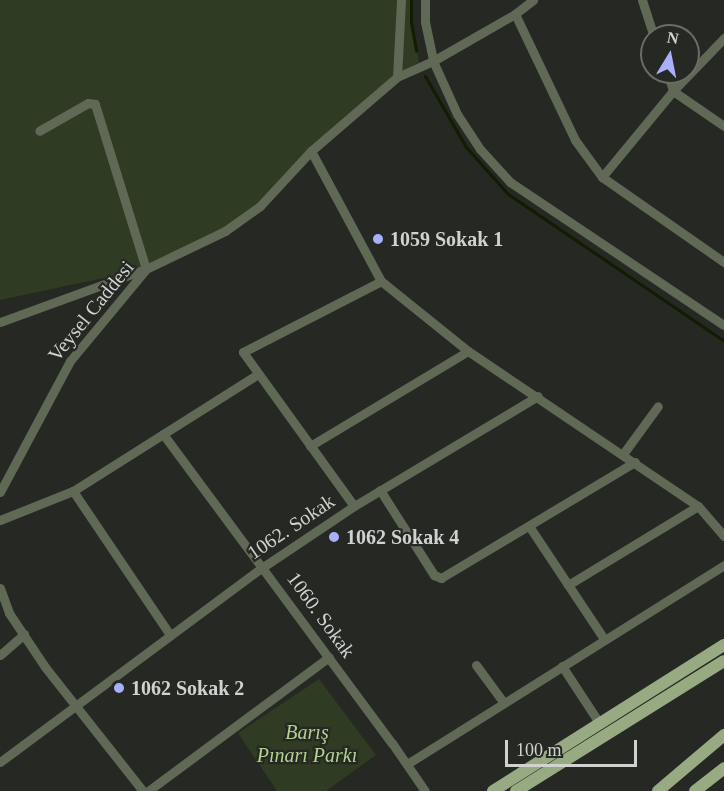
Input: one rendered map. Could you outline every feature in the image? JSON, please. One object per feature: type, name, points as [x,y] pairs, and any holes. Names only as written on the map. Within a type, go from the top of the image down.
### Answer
[{"type":"main road","points":[[493,791],[724,645]]},
{"type":"main road","points":[[516,791],[724,661]]},
{"type":"main road","points":[[658,791],[724,735]]},
{"type":"main road","points":[[695,791],[724,768]]},
{"type":"street","points":[[397,77],[401,0]]},
{"type":"street","points":[[425,0],[425,21],[433,61],[457,114],[480,149],[510,182],[724,325]]},
{"type":"street","name":"Veysel Caddesi","points":[[0,492],[32,428],[70,361],[146,269],[225,231],[260,206],[311,151],[397,77],[433,61],[515,14],[532,0]]},
{"type":"street","points":[[642,0],[650,24]]},
{"type":"street","points":[[515,14],[575,140],[603,177],[724,262]]},
{"type":"street","points":[[603,177],[673,91],[724,38]]},
{"type":"street","points":[[670,84],[673,91],[724,126]]},
{"type":"street","points":[[0,322],[146,269],[95,104],[88,103],[39,131]]},
{"type":"street","points":[[311,151],[381,281],[468,351],[538,396],[698,506],[724,536]]},
{"type":"street","points":[[354,506],[243,352],[381,281]]},
{"type":"street","points":[[310,446],[468,351]]},
{"type":"street","points":[[0,520],[73,491],[258,374]]},
{"type":"street","name":"1062. Sokak","points":[[0,762],[263,567],[354,506],[538,396]]},
{"type":"street","points":[[623,454],[658,405]]},
{"type":"street","name":"1060. Sokak","points":[[163,434],[263,567],[425,791]]},
{"type":"street","points":[[380,490],[438,578],[443,578],[635,462]]},
{"type":"street","points":[[73,491],[170,635]]},
{"type":"street","points":[[568,585],[698,506]]},
{"type":"street","points":[[529,526],[604,639]]},
{"type":"street","points":[[407,765],[724,565]]},
{"type":"street","points":[[0,588],[9,613],[76,705],[144,791]]},
{"type":"street","points":[[0,655],[24,634]]},
{"type":"street","points":[[148,791],[329,657]]},
{"type":"street","points":[[476,665],[504,703]]},
{"type":"street","points":[[562,666],[600,724]]},
{"type":"green space","points":[[0,0],[412,0],[412,27],[419,62],[397,74],[254,212],[146,269],[0,300]]},
{"type":"green space","name":"Barış Pınarı Parkı","points":[[319,679],[376,755],[326,791],[277,791],[238,733]]},
{"type":"waterway","points":[[411,0],[411,22],[416,51]]},
{"type":"waterway","points":[[425,76],[466,147],[508,194],[724,341]]},
{"type":"place","name":"1059 Sokak 1","points":[[378,239]]},
{"type":"place","name":"1062 Sokak 4","points":[[334,537]]},
{"type":"place","name":"1062 Sokak 2","points":[[119,688]]}]
